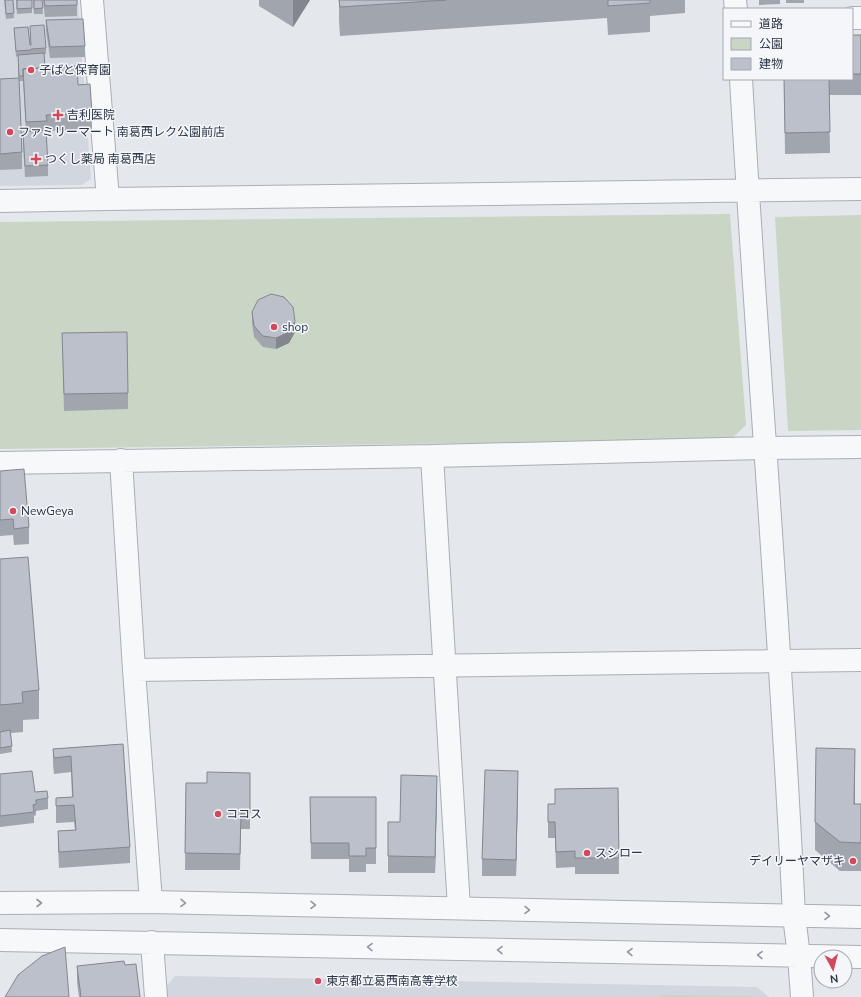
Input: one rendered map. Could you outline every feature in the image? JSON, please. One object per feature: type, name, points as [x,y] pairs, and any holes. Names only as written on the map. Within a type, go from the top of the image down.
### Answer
[{"type":"street","points":[[92,0],[108,199]]},
{"type":"street","points":[[741,80],[747,190],[780,662],[794,916],[802,997]]},
{"type":"street","points":[[0,201],[861,189]]},
{"type":"street","points":[[0,463],[861,447]]},
{"type":"street","points":[[432,456],[459,908]]},
{"type":"street","points":[[121,460],[134,670],[152,902]]},
{"type":"street","points":[[134,670],[861,660]]},
{"type":"street","points":[[0,903],[152,902],[861,917]]},
{"type":"street","points":[[0,940],[861,957]]},
{"type":"street","points":[[152,942],[156,997]]},
{"type":"shaded area","points":[[0,0],[78,0],[91,179],[82,185],[0,186]]},
{"type":"shaded area","name":"東京都立葛西南高等学校","points":[[175,976],[757,987],[769,997],[166,997],[165,988]]},
{"type":"green space","points":[[730,214],[746,425],[730,440],[0,449],[0,222]]},
{"type":"green space","points":[[861,215],[861,430],[788,431],[775,217]]},
{"type":"green space","points":[[661,995],[752,996],[753,997],[660,997]]},
{"type":"building","points":[[5,0],[13,0],[14,13],[6,14]]},
{"type":"building","points":[[17,0],[32,0],[32,8],[17,9]]},
{"type":"building","points":[[34,0],[42,0],[43,8],[34,9]]},
{"type":"building","points":[[44,0],[77,0],[77,5],[45,6]]},
{"type":"building","points":[[339,0],[446,0],[340,7]]},
{"type":"building","points":[[608,0],[650,0],[650,3],[608,6]]},
{"type":"building","points":[[83,19],[85,46],[50,47],[46,20]]},
{"type":"building","points":[[44,25],[46,48],[16,51],[14,28],[28,27],[31,45],[30,26]]},
{"type":"building","points":[[853,35],[861,35],[861,74],[853,74]]},
{"type":"building","points":[[44,53],[45,68],[23,69],[23,76],[19,76],[18,55]]},
{"type":"building","name":"吉利医院","points":[[77,66],[78,85],[90,84],[92,113],[46,115],[47,121],[26,122],[23,69]]},
{"type":"building","name":"ファミリーマート 南葛西レク公園前店","points":[[19,78],[22,152],[0,154],[0,79]]},
{"type":"building","points":[[784,80],[829,80],[830,132],[785,133]]},
{"type":"building","name":"つくし薬局 南葛西店","points":[[46,130],[48,165],[25,166],[23,132]]},
{"type":"building","name":"shop","points":[[271,294],[284,297],[293,307],[295,321],[289,332],[276,338],[263,336],[254,326],[252,312],[258,300]]},
{"type":"building","points":[[127,332],[128,393],[64,394],[62,333]]},
{"type":"building","name":"NewGeya","points":[[24,469],[29,527],[14,529],[13,519],[0,520],[0,471]]},
{"type":"building","points":[[28,557],[39,690],[22,692],[23,703],[0,705],[0,559]]},
{"type":"building","points":[[10,730],[12,746],[0,748],[0,732]]},
{"type":"building","points":[[123,744],[130,847],[59,852],[58,831],[76,830],[74,805],[56,806],[56,798],[73,797],[71,756],[54,758],[53,749]]},
{"type":"building","points":[[816,748],[855,749],[854,804],[861,804],[861,843],[840,842],[815,822]]},
{"type":"building","points":[[485,770],[518,771],[516,860],[482,859]]},
{"type":"building","points":[[32,771],[35,792],[47,791],[48,798],[36,800],[36,804],[33,805],[34,812],[0,816],[0,774]]},
{"type":"building","name":"ココス","points":[[207,772],[250,773],[250,813],[241,813],[240,854],[185,853],[186,783],[207,783]]},
{"type":"building","points":[[401,775],[437,776],[435,857],[388,856],[388,822],[400,822]]},
{"type":"building","name":"スシロー","points":[[618,788],[619,858],[575,858],[575,851],[556,852],[555,822],[548,822],[548,804],[555,804],[555,789]]},
{"type":"building","points":[[310,797],[376,797],[376,848],[366,848],[366,856],[349,856],[349,843],[311,843]]},
{"type":"building","points":[[65,947],[69,997],[5,997],[18,975],[42,956]]},
{"type":"building","points":[[124,961],[125,965],[136,964],[140,997],[81,997],[77,966]]},
{"type":"place","name":"子ばと保育園","points":[[31,70]]},
{"type":"place","name":"吉利医院","points":[[58,115]]},
{"type":"place","name":"ファミリーマート 南葛西レク公園前店","points":[[10,132]]},
{"type":"place","name":"つくし薬局 南葛西店","points":[[36,159]]},
{"type":"place","name":"shop","points":[[274,327]]},
{"type":"place","name":"NewGeya","points":[[13,511]]},
{"type":"place","name":"ココス","points":[[218,814]]},
{"type":"place","name":"スシロー","points":[[587,853]]},
{"type":"place","name":"デイリーヤマザキ","points":[[853,861]]},
{"type":"place","name":"東京都立葛西南高等学校","points":[[318,981]]}]
